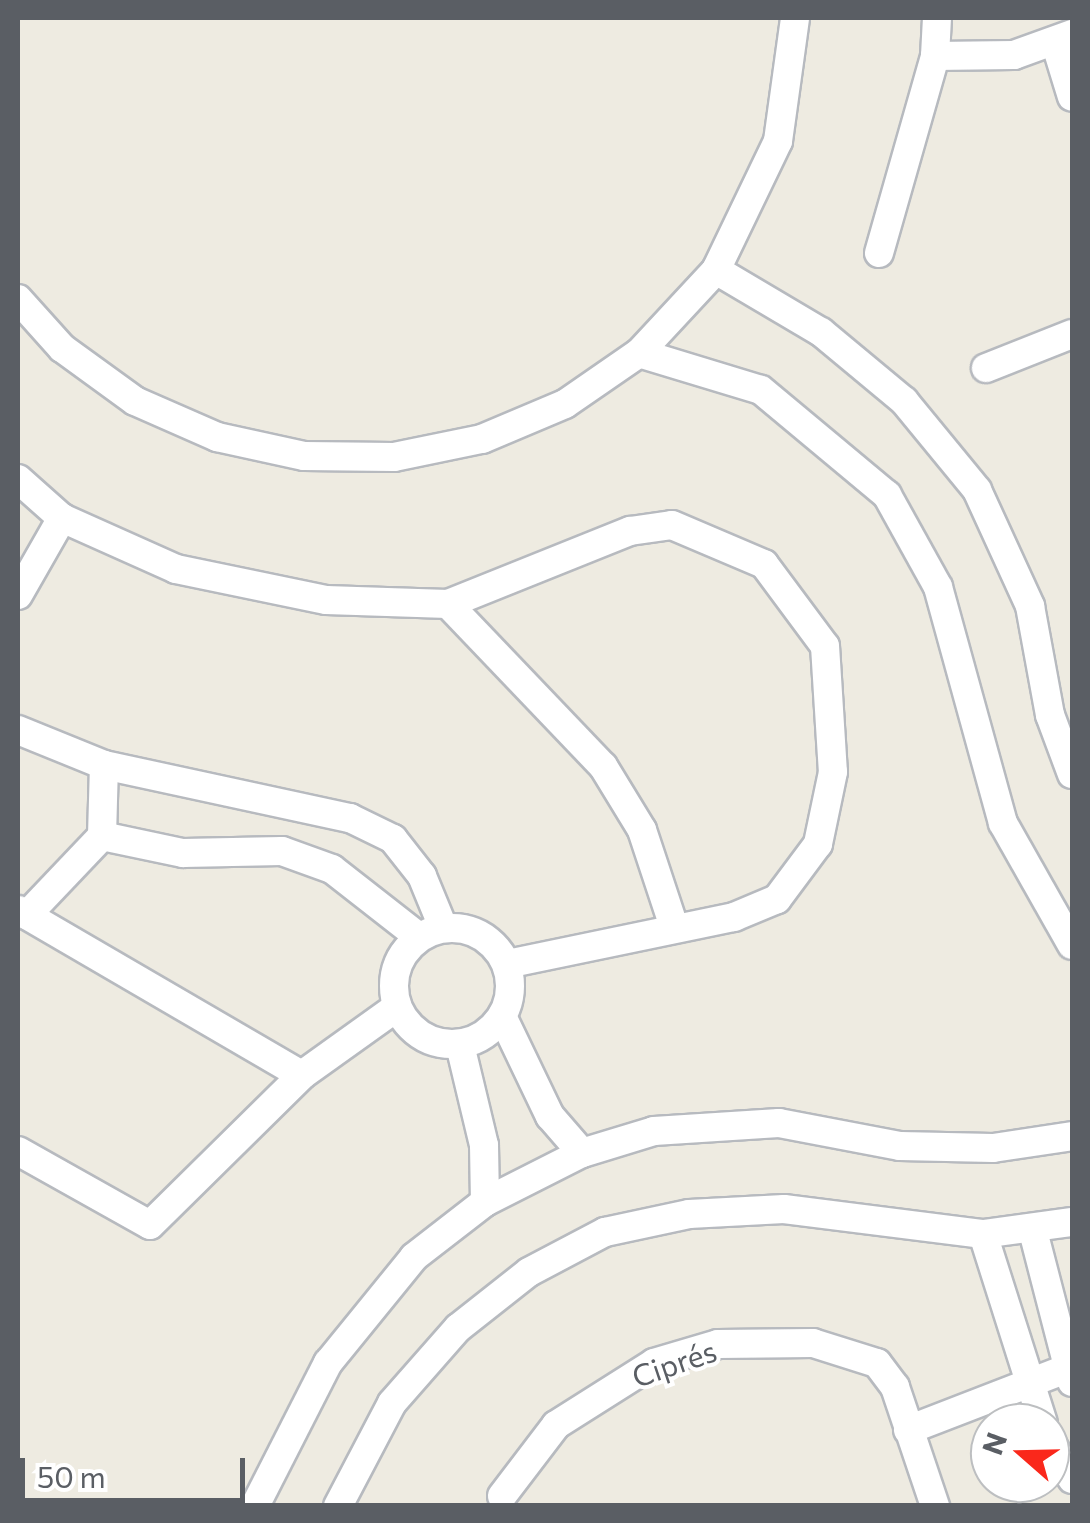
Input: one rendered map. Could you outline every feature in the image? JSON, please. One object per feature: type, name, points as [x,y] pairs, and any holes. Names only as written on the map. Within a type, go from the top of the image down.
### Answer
[{"type":"street","points":[[18,299],[62,348],[135,401],[217,437],[304,456],[394,456],[482,439],[565,404],[639,354],[716,270],[778,141],[795,18]]},
{"type":"street","points":[[879,253],[935,56],[937,18]]},
{"type":"street","points":[[935,56],[977,60],[1064,39],[1072,97]]},
{"type":"street","points":[[716,270],[821,332],[904,401],[976,490],[1030,606],[1050,715],[1072,774]]},
{"type":"street","points":[[986,368],[1072,334]]},
{"type":"street","points":[[639,354],[761,390],[886,495],[938,587],[1004,823],[1072,946]]},
{"type":"street","points":[[18,480],[62,518],[176,569],[326,600],[448,604],[630,531],[672,525],[764,564],[794,599],[824,646],[834,706],[833,772],[818,844],[776,899],[734,916],[673,924],[507,964]]},
{"type":"street","points":[[18,595],[62,518]]},
{"type":"street","points":[[448,604],[603,766],[642,830],[673,924]]},
{"type":"street","points":[[18,730],[104,766],[350,818],[393,839],[422,876],[431,932]]},
{"type":"street","points":[[104,766],[102,836],[22,913],[302,1075]]},
{"type":"street","points":[[102,836],[183,852],[282,851],[332,869],[431,932],[481,936],[507,964],[502,1016],[550,1116],[582,1153]]},
{"type":"street","points":[[431,932],[397,969],[397,1007],[411,1029],[460,1044]]},
{"type":"street","points":[[18,1151],[150,1225],[302,1075],[397,1007]]},
{"type":"street","points":[[460,1044],[502,1016]]},
{"type":"street","points":[[460,1044],[484,1145],[485,1202]]},
{"type":"street","points":[[255,1506],[328,1364],[414,1257],[485,1202],[582,1153],[654,1130],[779,1123],[900,1146],[993,1148],[1072,1136]]},
{"type":"street","points":[[338,1506],[392,1403],[458,1328],[529,1272],[605,1232],[689,1214],[784,1209],[982,1234],[1033,1231],[1072,1222]]},
{"type":"street","points":[[908,1430],[1030,1385],[1069,1376],[1044,1291],[1033,1231]]},
{"type":"street","points":[[982,1234],[1036,1403]]},
{"type":"street","points":[[1003,1302],[1044,1291]]},
{"type":"street","name":"Ciprés","points":[[502,1496],[556,1425],[593,1397],[654,1363],[718,1344],[813,1343],[878,1363],[895,1387],[935,1506]]}]
